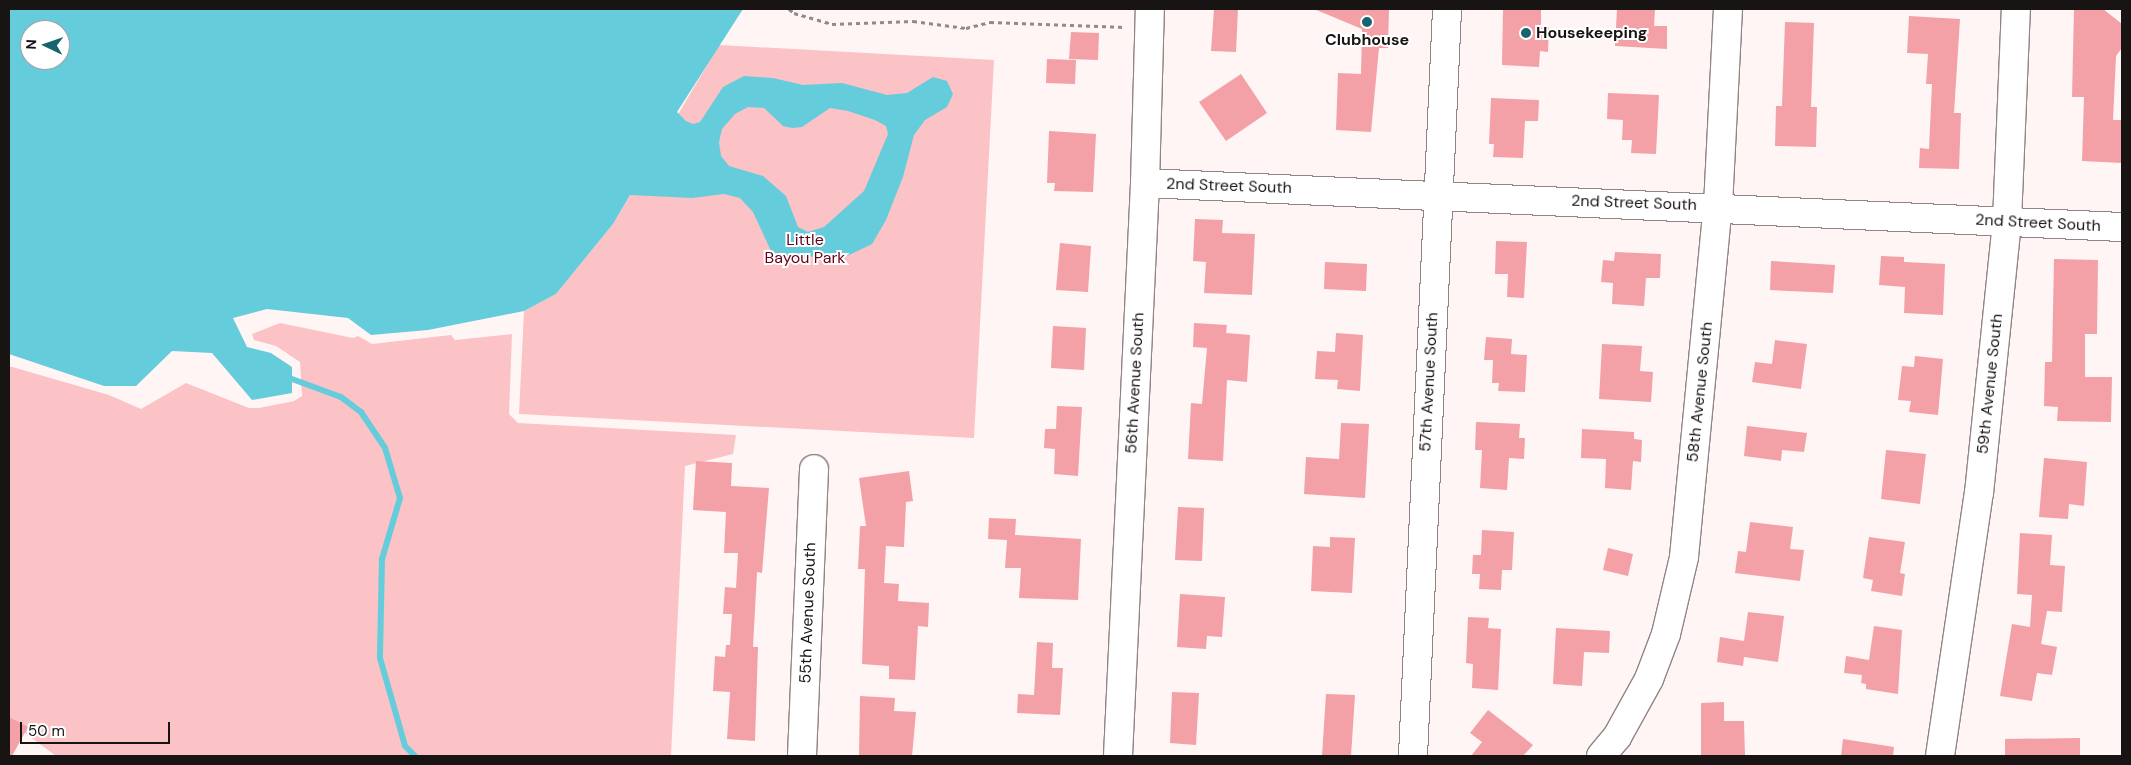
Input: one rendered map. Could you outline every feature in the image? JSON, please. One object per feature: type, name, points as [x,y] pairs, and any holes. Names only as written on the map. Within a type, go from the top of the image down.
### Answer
[{"type":"street","name":"57th Avenue South","points":[[1413,756],[1437,195],[1448,9]]},
{"type":"street","name":"58th Avenue South","points":[[1601,756],[1616,737],[1649,679],[1666,634],[1684,557],[1718,206],[1728,9]]},
{"type":"street","name":"59th Avenue South","points":[[1940,756],[1979,493],[2007,221],[2016,9]]},
{"type":"street","name":"56th Avenue South","points":[[1118,756],[1145,183],[1149,18]]},
{"type":"street","name":"2nd Street South","points":[[1145,183],[1718,206],[2122,227]]},
{"type":"street","name":"55th Avenue South","points":[[802,756],[814,469]]},
{"type":"path","points":[[789,9],[794,14],[832,24],[913,21],[966,28],[990,22],[1149,18]]},
{"type":"green space","name":"Little Bayou Park","points":[[719,45],[994,60],[974,438],[519,414],[524,311],[556,294],[613,224]]},
{"type":"green space","points":[[280,323],[353,338],[358,336],[372,344],[451,335],[455,340],[512,334],[509,414],[518,423],[736,435],[733,454],[685,466],[671,756],[56,756],[9,721],[9,366],[109,395],[141,409],[186,383],[249,408],[259,408],[294,401],[302,396],[300,362],[276,346],[254,340],[252,334]]},
{"type":"water","points":[[9,9],[743,9],[677,112],[686,121],[693,124],[700,122],[723,87],[744,76],[773,78],[803,85],[842,83],[887,95],[907,93],[933,77],[947,81],[953,94],[947,107],[925,120],[914,135],[903,177],[886,220],[872,244],[847,256],[785,257],[771,251],[753,212],[740,198],[724,194],[692,198],[630,195],[613,224],[556,294],[524,311],[428,330],[371,335],[348,318],[267,309],[233,318],[247,347],[271,353],[292,367],[292,393],[252,400],[212,353],[172,351],[136,386],[104,386],[9,354]],"holes":[[[748,107],[764,108],[783,126],[792,128],[802,127],[830,108],[848,111],[875,120],[886,126],[888,134],[864,191],[824,227],[808,232],[798,227],[786,196],[763,176],[729,166],[721,156],[719,142],[722,129],[735,114]]]},
{"type":"building","points":[[1214,9],[1238,9],[1236,52],[1211,51]]},
{"type":"building","points":[[1314,9],[1389,9],[1388,48],[1379,48],[1371,132],[1336,130],[1338,73],[1361,74],[1362,29]]},
{"type":"building","name":"Housekeeping","points":[[1503,9],[1541,9],[1541,27],[1549,27],[1548,52],[1540,51],[1539,67],[1502,65]]},
{"type":"building","points":[[1617,9],[1655,9],[1654,26],[1667,26],[1667,49],[1615,46]]},
{"type":"building","points":[[2074,9],[2103,9],[2122,24],[2122,48],[2116,56],[2113,120],[2122,120],[2122,163],[2082,161],[2084,97],[2072,97]]},
{"type":"building","points":[[1909,16],[1960,19],[1954,113],[1961,113],[1959,169],[1919,168],[1920,148],[1929,149],[1932,84],[1926,84],[1928,54],[1907,53]]},
{"type":"building","points":[[1785,22],[1814,23],[1811,107],[1817,107],[1816,147],[1775,146],[1776,106],[1782,106]]},
{"type":"building","points":[[1071,32],[1099,33],[1098,60],[1069,59]]},
{"type":"building","points":[[1047,59],[1076,60],[1075,84],[1046,83]]},
{"type":"building","points":[[1241,74],[1267,113],[1226,141],[1199,102]]},
{"type":"building","points":[[1608,93],[1659,95],[1656,154],[1631,153],[1632,140],[1622,140],[1623,120],[1607,119]]},
{"type":"building","points":[[1491,98],[1539,100],[1538,121],[1525,121],[1523,158],[1493,157],[1494,144],[1489,144]]},
{"type":"building","points":[[1049,131],[1096,134],[1093,192],[1054,191],[1055,183],[1047,183]]},
{"type":"building","points":[[1195,219],[1223,220],[1222,233],[1255,234],[1252,295],[1204,293],[1206,262],[1193,261]]},
{"type":"building","points":[[1496,241],[1527,242],[1524,298],[1507,297],[1508,274],[1495,274]]},
{"type":"building","points":[[1060,243],[1091,246],[1088,292],[1056,290]]},
{"type":"building","points":[[1615,252],[1661,254],[1660,278],[1646,278],[1644,306],[1612,304],[1613,283],[1601,282],[1603,260],[1614,261]]},
{"type":"building","points":[[1881,256],[1904,257],[1904,262],[1945,264],[1943,315],[1904,313],[1905,287],[1879,285]]},
{"type":"building","points":[[2054,259],[2098,260],[2097,334],[2085,334],[2085,377],[2112,377],[2111,422],[2057,421],[2058,407],[2044,406],[2045,362],[2052,362]]},
{"type":"building","points":[[1771,261],[1835,265],[1833,293],[1770,290]]},
{"type":"building","points":[[1325,262],[1367,264],[1366,291],[1324,289]]},
{"type":"building","points":[[1194,323],[1227,325],[1226,333],[1250,335],[1247,382],[1227,380],[1223,461],[1188,459],[1191,403],[1202,404],[1207,348],[1193,347]]},
{"type":"building","points":[[1053,326],[1086,328],[1084,370],[1051,368]]},
{"type":"building","points":[[1336,333],[1363,335],[1360,391],[1337,389],[1338,380],[1315,379],[1317,351],[1335,352]]},
{"type":"building","points":[[1486,337],[1512,339],[1511,354],[1527,355],[1525,392],[1498,391],[1499,383],[1492,383],[1493,360],[1484,360]]},
{"type":"building","points":[[1775,340],[1807,344],[1801,389],[1752,382],[1755,362],[1772,364]]},
{"type":"building","points":[[1602,344],[1642,346],[1640,371],[1653,372],[1651,402],[1599,399]]},
{"type":"building","points":[[1915,356],[1943,359],[1938,415],[1909,412],[1911,401],[1898,400],[1902,366],[1914,367]]},
{"type":"building","points":[[1057,406],[1082,407],[1078,476],[1054,474],[1055,449],[1044,448],[1045,429],[1056,429]]},
{"type":"building","points":[[1476,422],[1520,424],[1519,438],[1525,438],[1524,459],[1509,458],[1507,490],[1480,488],[1482,450],[1475,450]]},
{"type":"building","points":[[1341,423],[1369,424],[1365,498],[1304,494],[1306,457],[1339,459]]},
{"type":"building","points":[[1747,426],[1807,433],[1804,452],[1782,450],[1781,461],[1744,456]]},
{"type":"building","points":[[1582,429],[1634,432],[1634,439],[1642,440],[1641,462],[1633,461],[1631,490],[1605,488],[1606,459],[1581,458]]},
{"type":"building","points":[[1886,450],[1926,454],[1920,504],[1881,499]]},
{"type":"building","points":[[2044,458],[2087,462],[2084,506],[2069,504],[2068,519],[2039,517]]},
{"type":"building","points":[[696,461],[732,463],[731,486],[769,488],[762,573],[757,572],[753,647],[758,647],[755,741],[727,739],[730,692],[713,691],[715,656],[725,657],[726,645],[730,645],[732,614],[723,614],[725,587],[736,588],[738,553],[724,553],[726,512],[693,510]]},
{"type":"building","points":[[909,471],[913,501],[906,502],[904,547],[886,546],[884,583],[899,584],[898,601],[929,603],[928,627],[918,626],[915,680],[889,679],[889,666],[862,664],[865,569],[858,569],[860,526],[866,526],[859,478]]},
{"type":"building","points":[[1178,507],[1204,508],[1202,561],[1175,560]]},
{"type":"building","points":[[989,518],[1016,519],[1015,535],[1081,539],[1078,600],[1019,598],[1021,568],[1005,568],[1007,540],[988,539]]},
{"type":"building","points":[[1750,522],[1793,527],[1790,549],[1804,550],[1800,581],[1735,573],[1738,551],[1746,552]]},
{"type":"building","points":[[1482,530],[1514,532],[1512,570],[1502,570],[1501,590],[1479,589],[1480,574],[1472,574],[1473,555],[1481,555]]},
{"type":"building","points":[[2020,533],[2052,535],[2050,565],[2065,566],[2062,612],[2047,611],[2041,644],[2057,647],[2052,675],[2037,673],[2032,701],[2000,696],[2012,624],[2030,627],[2032,595],[2017,594]]},
{"type":"building","points":[[1330,537],[1355,538],[1352,593],[1311,591],[1313,546],[1330,547]]},
{"type":"building","points":[[1869,537],[1905,542],[1900,573],[1905,574],[1902,596],[1871,591],[1873,580],[1863,578]]},
{"type":"building","points":[[1608,548],[1633,554],[1628,576],[1603,570]]},
{"type":"building","points":[[1180,594],[1225,597],[1222,637],[1207,636],[1206,649],[1177,647]]},
{"type":"building","points":[[1748,612],[1784,616],[1778,662],[1744,657],[1743,666],[1717,662],[1720,637],[1744,641]]},
{"type":"building","points":[[1468,617],[1489,618],[1488,628],[1501,629],[1498,690],[1472,688],[1473,664],[1466,663]]},
{"type":"building","points":[[1874,626],[1902,630],[1898,694],[1866,689],[1866,684],[1861,683],[1862,675],[1844,673],[1846,656],[1869,660]]},
{"type":"building","points":[[1556,628],[1610,631],[1609,653],[1584,652],[1582,686],[1553,684]]},
{"type":"building","points":[[1037,642],[1053,643],[1052,668],[1063,668],[1060,715],[1017,713],[1018,694],[1034,695]]},
{"type":"building","points":[[1172,692],[1199,693],[1196,745],[1170,743]]},
{"type":"building","points":[[1326,694],[1355,695],[1351,756],[1322,756]]},
{"type":"building","points":[[860,696],[895,698],[894,711],[916,712],[912,756],[859,756]]},
{"type":"building","points":[[1724,702],[1724,721],[1744,721],[1745,756],[1701,756],[1701,703]]},
{"type":"building","points":[[1488,710],[1533,745],[1523,756],[1471,756],[1482,742],[1470,733]]},
{"type":"building","points":[[9,717],[28,727],[12,756],[9,756]]},
{"type":"building","points":[[2080,738],[2080,756],[2005,756],[2005,739]]},
{"type":"building","points":[[1843,739],[1894,747],[1893,756],[1841,756]]},
{"type":"waterway","points":[[292,379],[341,397],[361,412],[385,448],[400,498],[382,559],[380,658],[405,746],[415,756]]},
{"type":"place","name":"Clubhouse","points":[[1367,22]]},
{"type":"place","name":"Housekeeping","points":[[1526,33]]}]
